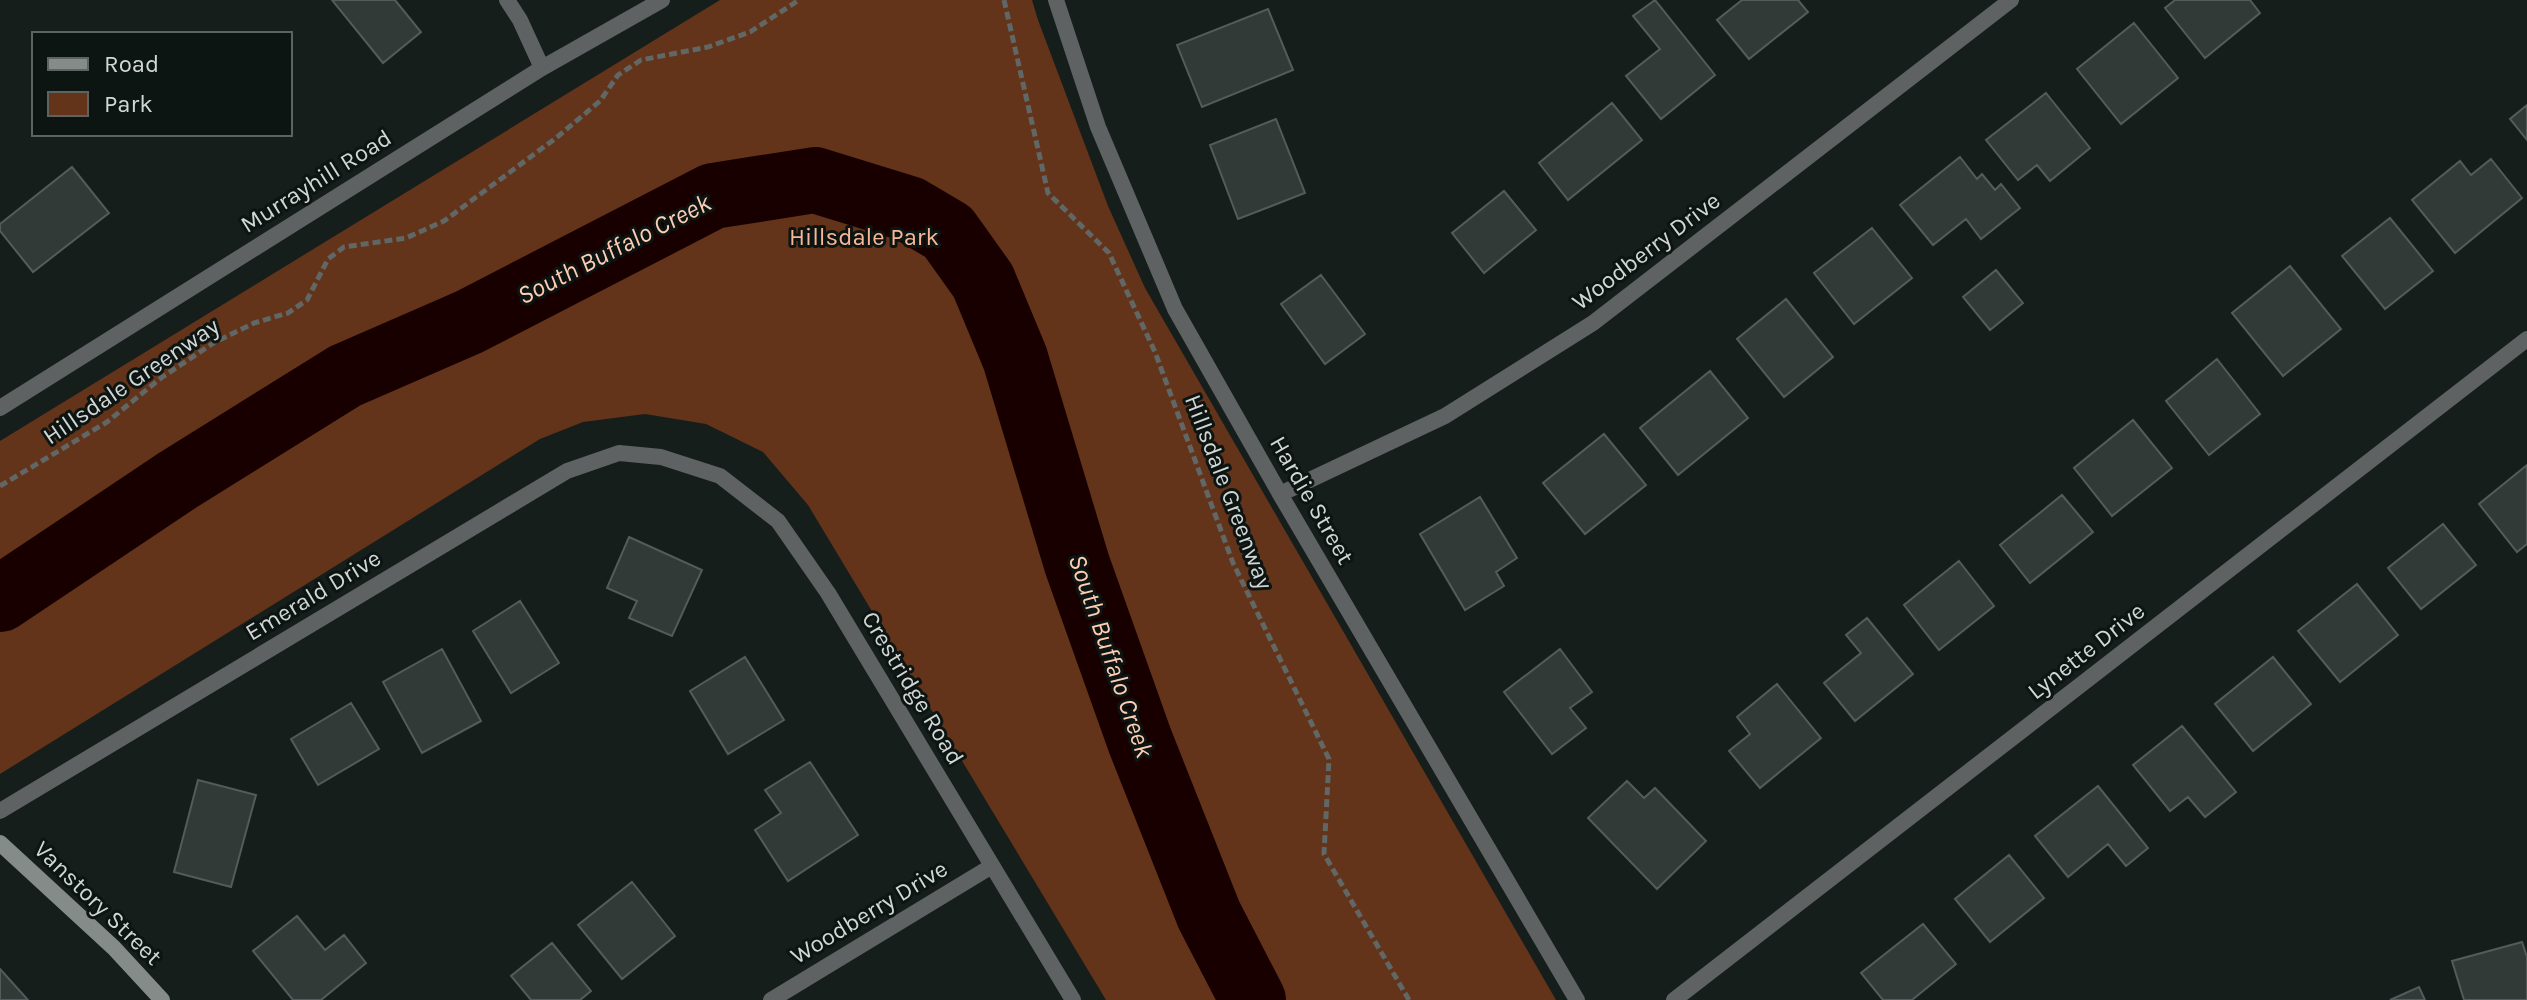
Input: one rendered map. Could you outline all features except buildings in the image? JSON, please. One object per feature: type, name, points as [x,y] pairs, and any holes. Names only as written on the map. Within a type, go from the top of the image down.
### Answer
[{"type":"street","points":[[507,0],[520,20],[542,68]]},
{"type":"street","name":"Murrayhill Road","points":[[0,408],[542,68],[662,0]]},
{"type":"street","name":"Hardie Street","points":[[1056,0],[1098,127],[1175,309],[1577,1000]]},
{"type":"street","name":"Woodberry Drive","points":[[1280,494],[1445,416],[1593,323],[2011,0]]},
{"type":"street","name":"Lynette Drive","points":[[1674,1000],[2527,339]]},
{"type":"street","name":"Emerald Drive","points":[[0,811],[567,471],[619,453],[661,457]]},
{"type":"street","name":"Crestridge Road","points":[[661,457],[720,476],[778,521],[828,593],[1073,1000]]},
{"type":"street","name":"Vanstory Street","points":[[0,843],[114,948],[162,1000]]},
{"type":"street","name":"Woodberry Drive","points":[[771,1000],[992,866]]},
{"type":"path","name":"Hillsdale Greenway","points":[[0,486],[107,422],[161,378],[215,342],[254,323],[288,313],[307,300],[328,259],[344,247],[406,238],[444,221],[556,138],[600,101],[618,75],[641,60],[708,47],[750,32],[799,0]]},
{"type":"path","name":"Hillsdale Greenway","points":[[1004,0],[1048,193],[1109,253],[1155,352],[1233,563],[1329,759],[1324,854],[1409,1000]]},
{"type":"green space","name":"Hillsdale Park","points":[[720,0],[1032,0],[1108,206],[1145,288],[1556,1000],[1106,1000],[808,505],[763,452],[706,424],[645,414],[583,422],[540,439],[0,774],[0,441]]},
{"type":"waterway","name":"South Buffalo Creek","points":[[0,599],[178,480],[345,376],[469,322],[713,196],[815,180],[909,209],[948,232],[983,281],[1015,358],[1077,564],[1140,741],[1209,915],[1253,1000]]}]
